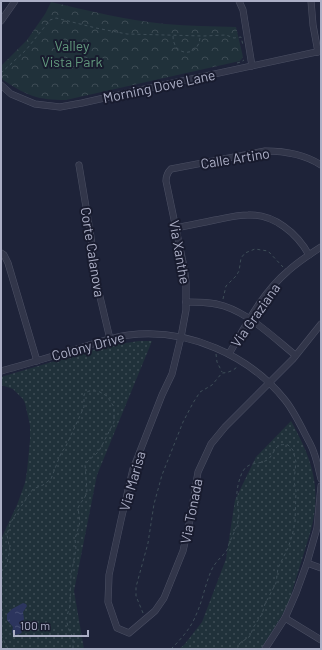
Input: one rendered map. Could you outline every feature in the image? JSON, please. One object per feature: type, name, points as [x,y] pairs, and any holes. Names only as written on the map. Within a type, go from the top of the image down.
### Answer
[{"type":"street","points":[[1,21],[15,1]]},
{"type":"street","points":[[239,1],[243,10],[252,66]]},
{"type":"street","points":[[311,1],[313,25],[319,51]]},
{"type":"street","name":"Morning Dove Lane","points":[[1,85],[11,94],[35,104],[60,107],[319,51]]},
{"type":"street","name":"Calle Artino","points":[[171,169],[265,151],[291,153],[303,156],[321,165]]},
{"type":"street","name":"Corte Calanova","points":[[79,165],[91,237],[96,280],[110,339]]},
{"type":"street","name":"Via Xanthe","points":[[171,169],[166,176],[166,181],[186,282],[186,310],[181,337]]},
{"type":"street","points":[[176,228],[236,216],[261,216],[282,225],[293,233],[309,254]]},
{"type":"street","name":"Via Graziana","points":[[229,354],[260,302],[273,286],[288,271],[309,254],[321,247]]},
{"type":"street","points":[[1,253],[4,255],[8,263],[37,361]]},
{"type":"street","points":[[186,302],[204,302],[234,310],[250,319],[295,355]]},
{"type":"street","name":"Via Tonada","points":[[116,628],[129,633],[155,611],[164,598],[183,551],[198,472],[211,444],[225,427],[295,355],[321,324]]},
{"type":"street","name":"Colony Drive","points":[[1,371],[110,339],[130,335],[150,334],[181,337],[205,343],[242,361],[258,372],[278,391],[299,421],[314,452],[321,479]]},
{"type":"street","name":"Via Marisa","points":[[116,628],[108,602],[109,575],[121,520],[133,469],[162,395],[172,374],[181,337]]},
{"type":"street","points":[[314,452],[321,451]]},
{"type":"street","points":[[265,649],[285,618],[307,563],[317,528],[321,486]]},
{"type":"street","points":[[307,563],[321,568]]},
{"type":"street","points":[[285,618],[321,640]]},
{"type":"path","points":[[1,73],[26,50],[50,20],[54,18],[60,18],[89,27],[140,35],[226,35],[234,38],[241,37],[242,44]]},
{"type":"path","points":[[173,36],[173,41],[177,48],[185,52],[192,51],[197,47],[200,42],[200,36]]},
{"type":"path","points":[[235,64],[241,62],[245,58]]},
{"type":"path","points":[[222,306],[226,286],[239,271],[241,258],[245,253],[255,249],[268,251],[288,271]]},
{"type":"path","points":[[217,348],[217,362],[222,373]]},
{"type":"path","points":[[145,619],[136,596],[136,586],[148,543],[154,504],[162,475],[183,422],[197,396],[200,392],[212,385],[222,373],[236,368],[242,361]]},
{"type":"path","points":[[1,572],[7,564],[10,550],[7,535],[10,524],[30,492],[52,479],[61,453],[66,446],[84,407],[85,393],[89,391],[98,391],[102,393],[107,396],[114,407],[114,422],[99,451],[88,461],[85,466],[87,491],[78,508],[80,522],[75,540],[76,549],[71,575],[70,606],[66,619],[73,637],[73,649]]},
{"type":"path","points":[[171,649],[185,634],[195,618],[204,593],[206,581],[217,560],[228,548],[236,528],[239,513],[237,494],[243,471],[247,465],[268,459],[278,446],[288,445],[293,450],[297,467],[294,481],[296,491],[295,523],[292,536],[278,568],[276,583],[265,604],[262,614],[252,628],[249,637],[240,643],[237,649]]},
{"type":"path","points":[[1,635],[8,649]]},
{"type":"green space","name":"Valley Vista Park","points":[[51,2],[108,15],[165,24],[236,27],[243,57],[240,61],[66,100],[47,99],[33,96],[19,90],[3,80],[1,77],[1,66],[27,40],[45,14]]},
{"type":"green space","points":[[139,341],[152,341],[97,475],[74,591],[84,649],[1,649],[1,539],[17,505],[25,483],[30,440],[30,425],[23,399],[13,389],[1,385],[1,377],[106,346]]},
{"type":"green space","points":[[291,421],[305,448],[313,474],[315,500],[311,530],[288,605],[261,649],[179,649],[184,645],[202,622],[226,559],[235,500],[256,457]]},
{"type":"water","points":[[23,603],[27,606],[23,612],[24,619],[22,624],[22,632],[14,635],[12,632],[13,627],[7,620],[7,614],[12,609]]}]
